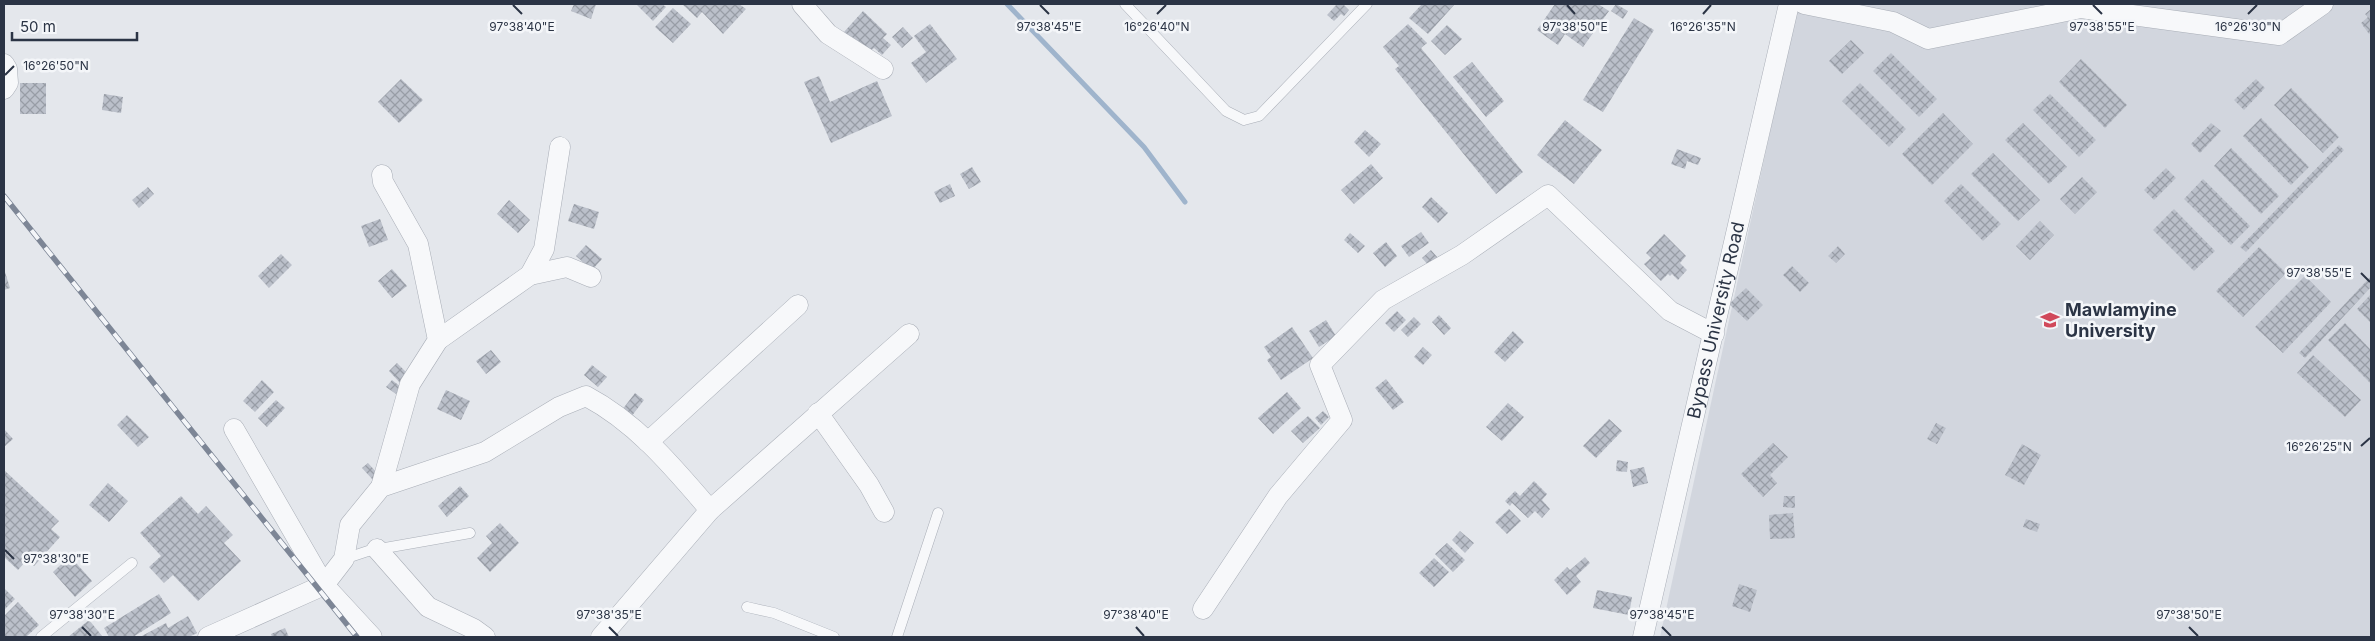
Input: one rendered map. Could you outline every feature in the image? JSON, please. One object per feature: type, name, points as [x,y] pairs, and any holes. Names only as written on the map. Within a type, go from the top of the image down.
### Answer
[{"type":"street","points":[[802,4],[828,34],[883,69]]},
{"type":"street","name":"Bypass University Road","points":[[1643,637],[1789,4]]},
{"type":"street","points":[[1804,4],[1893,22],[1928,38],[2081,8],[2279,35],[2323,4]]},
{"type":"street","points":[[4,64],[7,69],[8,83],[4,89]]},
{"type":"street","points":[[530,275],[544,249],[560,147]]},
{"type":"street","points":[[382,175],[383,182],[418,244],[438,340]]},
{"type":"street","points":[[1203,609],[1278,496],[1342,420],[1320,365],[1382,300],[1462,255],[1548,195],[1670,311],[1714,334]]},
{"type":"street","points":[[208,637],[324,585],[344,559],[350,525],[381,487],[410,384],[438,340],[530,275],[567,266],[591,277]]},
{"type":"street","points":[[648,442],[798,305]]},
{"type":"street","points":[[601,637],[710,510],[908,334]]},
{"type":"street","points":[[381,487],[485,452],[559,407],[586,396],[610,409],[665,457],[710,510]]},
{"type":"street","points":[[818,413],[869,485],[884,512]]},
{"type":"street","points":[[234,429],[324,585],[372,637]]},
{"type":"street","points":[[377,549],[428,607],[474,629],[485,637]]},
{"type":"lane","points":[[1124,4],[1226,111],[1244,120],[1260,116],[1367,4]]},
{"type":"lane","points":[[897,637],[938,513]]},
{"type":"lane","points":[[344,559],[377,549],[470,533]]},
{"type":"lane","points":[[41,637],[132,563]]},
{"type":"lane","points":[[747,607],[774,613],[834,637]]},
{"type":"shaded area","name":"Mawlamyine University","points":[[1798,4],[2371,4],[2371,637],[1660,637]]},
{"type":"building","points":[[574,4],[596,4],[591,19],[571,11]]},
{"type":"building","points":[[638,4],[662,4],[666,7],[653,21]]},
{"type":"building","points":[[682,4],[739,4],[746,9],[723,34],[702,12],[697,18]]},
{"type":"building","points":[[1337,4],[1343,4],[1349,10],[1344,16],[1341,14],[1334,21],[1327,15]]},
{"type":"building","points":[[1422,4],[1455,4],[1428,34],[1409,18]]},
{"type":"building","points":[[1555,4],[1598,4],[1609,11],[1583,47],[1565,34],[1558,45],[1537,30]]},
{"type":"building","points":[[1616,4],[1628,11],[1623,19],[1611,11]]},
{"type":"building","points":[[673,8],[691,24],[673,43],[655,27]]},
{"type":"building","points":[[2371,9],[2371,32],[2369,34],[2361,23],[2368,17],[2365,14]]},
{"type":"building","points":[[863,11],[887,34],[883,38],[891,45],[882,55],[874,48],[867,54],[844,32]]},
{"type":"building","points":[[1634,18],[1654,30],[1603,112],[1583,100]]},
{"type":"building","points":[[930,24],[957,59],[926,83],[911,63],[926,52],[914,36]]},
{"type":"building","points":[[1408,24],[1427,43],[1421,48],[1523,172],[1496,194],[1395,69],[1399,66],[1383,47]]},
{"type":"building","points":[[1447,25],[1462,39],[1445,55],[1431,41]]},
{"type":"building","points":[[903,27],[913,38],[902,48],[892,37]]},
{"type":"building","points":[[1851,40],[1864,53],[1842,74],[1829,61]]},
{"type":"building","points":[[1891,53],[1937,99],[1919,117],[1873,71]]},
{"type":"building","points":[[2081,59],[2127,105],[2105,128],[2059,82]]},
{"type":"building","points":[[1472,62],[1504,101],[1486,117],[1453,77]]},
{"type":"building","points":[[819,76],[830,102],[877,81],[892,116],[831,143],[804,82]]},
{"type":"building","points":[[401,79],[423,100],[399,123],[378,102]]},
{"type":"building","points":[[2256,79],[2265,88],[2244,110],[2234,100]]},
{"type":"building","points":[[20,83],[46,83],[46,114],[20,114]]},
{"type":"building","points":[[1860,83],[1906,129],[1889,147],[1842,101]]},
{"type":"building","points":[[2291,88],[2339,137],[2323,153],[2274,105]]},
{"type":"building","points":[[104,94],[123,97],[121,113],[102,110]]},
{"type":"building","points":[[2050,94],[2096,140],[2079,157],[2033,110]]},
{"type":"building","points":[[1943,113],[1973,144],[1932,185],[1902,154]]},
{"type":"building","points":[[2261,118],[2309,167],[2291,185],[2243,136]]},
{"type":"building","points":[[1565,120],[1602,150],[1574,184],[1537,155]]},
{"type":"building","points":[[2023,123],[2067,167],[2049,184],[2005,140]]},
{"type":"building","points":[[2211,123],[2221,131],[2200,153],[2191,144]]},
{"type":"building","points":[[1365,130],[1381,144],[1369,157],[1354,142]]},
{"type":"building","points":[[2339,145],[2344,150],[2246,252],[2240,247]]},
{"type":"building","points":[[2231,148],[2279,196],[2261,214],[2214,166]]},
{"type":"building","points":[[1677,149],[1701,158],[1698,165],[1687,161],[1685,169],[1671,164]]},
{"type":"building","points":[[1993,153],[2040,200],[2018,221],[1971,174]]},
{"type":"building","points":[[1371,164],[1383,178],[1354,204],[1341,190]]},
{"type":"building","points":[[972,167],[981,182],[969,189],[960,174]]},
{"type":"building","points":[[2166,168],[2176,178],[2154,200],[2144,190]]},
{"type":"building","points":[[2082,177],[2097,192],[2075,214],[2060,199]]},
{"type":"building","points":[[2203,179],[2250,226],[2231,245],[2184,199]]},
{"type":"building","points":[[950,184],[955,196],[940,203],[934,192]]},
{"type":"building","points":[[1961,184],[2001,224],[1983,241],[1944,201]]},
{"type":"building","points":[[148,187],[154,194],[139,208],[132,200]]},
{"type":"building","points":[[1431,197],[1448,213],[1438,223],[1422,207]]},
{"type":"building","points":[[509,200],[530,220],[518,233],[497,214]]},
{"type":"building","points":[[574,204],[599,212],[594,229],[568,221]]},
{"type":"building","points":[[2174,209],[2215,251],[2194,271],[2153,230]]},
{"type":"building","points":[[380,219],[388,240],[369,247],[361,226]]},
{"type":"building","points":[[2040,221],[2054,235],[2030,260],[2016,246]]},
{"type":"building","points":[[1421,232],[1429,243],[1409,257],[1401,246]]},
{"type":"building","points":[[1350,233],[1365,246],[1358,253],[1344,240]]},
{"type":"building","points":[[1664,234],[1686,256],[1680,263],[1687,270],[1678,280],[1672,274],[1670,276],[1668,274],[1661,281],[1644,264],[1651,258],[1646,253]]},
{"type":"building","points":[[1386,242],[1397,256],[1385,267],[1373,253]]},
{"type":"building","points":[[586,245],[602,259],[592,270],[576,256]]},
{"type":"building","points":[[1838,246],[1845,254],[1836,263],[1828,256]]},
{"type":"building","points":[[2259,247],[2286,273],[2243,317],[2216,291]]},
{"type":"building","points":[[1431,250],[1438,258],[1429,266],[1422,258]]},
{"type":"building","points":[[281,254],[292,265],[269,288],[258,276]]},
{"type":"building","points":[[1792,266],[1809,283],[1800,292],[1783,275]]},
{"type":"building","points":[[392,269],[407,286],[392,298],[378,281]]},
{"type":"building","points":[[4,273],[10,288],[4,290]]},
{"type":"building","points":[[2305,276],[2331,302],[2283,353],[2255,327]]},
{"type":"building","points":[[2371,276],[2371,287],[2305,358],[2299,353]]},
{"type":"building","points":[[1746,288],[1763,305],[1747,321],[1729,304]]},
{"type":"building","points":[[2371,294],[2371,323],[2357,309]]},
{"type":"building","points":[[1397,311],[1406,320],[1394,332],[1385,323]]},
{"type":"building","points":[[1439,315],[1451,328],[1444,335],[1432,322]]},
{"type":"building","points":[[1414,317],[1421,324],[1408,337],[1401,330]]},
{"type":"building","points":[[1326,320],[1336,336],[1319,347],[1309,331]]},
{"type":"building","points":[[2345,323],[2371,350],[2371,384],[2328,340]]},
{"type":"building","points":[[1292,327],[1313,358],[1281,380],[1267,360],[1271,357],[1264,347]]},
{"type":"building","points":[[1513,331],[1524,342],[1505,362],[1494,352]]},
{"type":"building","points":[[1423,347],[1432,355],[1423,365],[1414,357]]},
{"type":"building","points":[[491,350],[501,362],[486,374],[476,361]]},
{"type":"building","points":[[2313,355],[2361,400],[2345,417],[2297,373]]},
{"type":"building","points":[[397,363],[411,377],[402,385],[389,371]]},
{"type":"building","points":[[592,365],[607,377],[598,387],[584,375]]},
{"type":"building","points":[[1386,379],[1404,402],[1393,410],[1375,388]]},
{"type":"building","points":[[262,380],[274,392],[255,412],[243,401]]},
{"type":"building","points":[[392,380],[401,387],[396,394],[386,387]]},
{"type":"building","points":[[446,390],[470,401],[461,420],[437,409]]},
{"type":"building","points":[[1287,392],[1301,408],[1273,434],[1258,418]]},
{"type":"building","points":[[635,393],[644,400],[631,417],[622,410]]},
{"type":"building","points":[[276,400],[285,408],[267,427],[258,418]]},
{"type":"building","points":[[1508,403],[1524,417],[1502,441],[1486,427]]},
{"type":"building","points":[[1323,411],[1329,417],[1321,425],[1315,418]]},
{"type":"building","points":[[127,415],[149,437],[138,447],[117,425]]},
{"type":"building","points":[[1308,416],[1320,428],[1303,443],[1291,431]]},
{"type":"building","points":[[1609,419],[1622,431],[1596,458],[1583,446]]},
{"type":"building","points":[[1936,423],[1946,428],[1937,444],[1927,439]]},
{"type":"building","points":[[4,429],[13,439],[4,447]]},
{"type":"building","points":[[1773,443],[1788,457],[1770,475],[1777,483],[1763,497],[1741,474]]},
{"type":"building","points":[[2022,444],[2041,455],[2024,485],[2005,475]]},
{"type":"building","points":[[1617,460],[1628,462],[1627,472],[1616,471]]},
{"type":"building","points":[[368,463],[378,474],[373,480],[362,468]]},
{"type":"building","points":[[1644,467],[1648,483],[1633,487],[1630,470]]},
{"type":"building","points":[[4,470],[59,521],[51,529],[60,537],[34,566],[27,560],[18,570],[4,557]]},
{"type":"building","points":[[1534,481],[1547,494],[1542,500],[1550,509],[1542,518],[1535,511],[1528,518],[1512,503],[1510,506],[1505,501],[1515,491],[1520,496]]},
{"type":"building","points":[[108,483],[128,501],[109,522],[89,505]]},
{"type":"building","points":[[460,486],[469,496],[447,517],[438,506]]},
{"type":"building","points":[[181,496],[198,514],[206,506],[233,535],[224,543],[241,561],[198,601],[173,575],[164,583],[149,567],[161,556],[140,533]]},
{"type":"building","points":[[1784,496],[1795,496],[1795,508],[1783,507]]},
{"type":"building","points":[[1509,509],[1521,521],[1507,534],[1495,522]]},
{"type":"building","points":[[1793,513],[1795,538],[1770,539],[1769,515]]},
{"type":"building","points":[[2026,519],[2040,524],[2037,532],[2023,527]]},
{"type":"building","points":[[500,523],[519,543],[490,572],[477,558],[492,543],[486,536]]},
{"type":"building","points":[[1460,531],[1474,543],[1465,553],[1452,540]]},
{"type":"building","points":[[1447,543],[1465,560],[1453,572],[1435,554]]},
{"type":"building","points":[[70,556],[92,581],[75,597],[53,572]]},
{"type":"building","points":[[1585,557],[1590,563],[1576,576],[1581,582],[1567,595],[1554,580],[1567,567],[1570,570]]},
{"type":"building","points":[[1434,558],[1449,572],[1434,587],[1419,573]]},
{"type":"building","points":[[1739,584],[1757,590],[1750,612],[1732,606]]},
{"type":"building","points":[[4,588],[15,599],[4,610]]},
{"type":"building","points":[[1597,590],[1632,597],[1629,615],[1593,608]]},
{"type":"building","points":[[159,594],[171,613],[133,637],[109,637],[104,628]]},
{"type":"building","points":[[18,602],[39,625],[26,637],[4,637],[4,616]]},
{"type":"building","points":[[188,616],[197,633],[189,637],[140,637],[166,623],[168,628]]},
{"type":"building","points":[[89,620],[103,637],[68,637]]},
{"type":"building","points":[[285,628],[289,637],[272,637],[271,634]]},
{"type":"waterway","points":[[1007,4],[1144,147],[1185,202]]},
{"type":"railway","points":[[4,196],[357,637]]},
{"type":"place","name":"Mawlamyine University","points":[[2050,320]]}]
